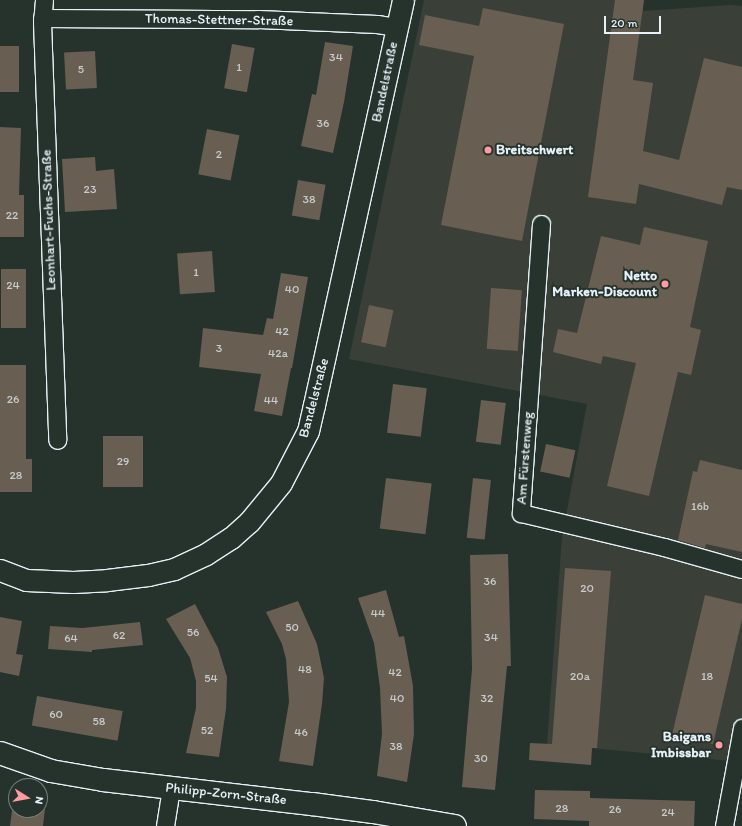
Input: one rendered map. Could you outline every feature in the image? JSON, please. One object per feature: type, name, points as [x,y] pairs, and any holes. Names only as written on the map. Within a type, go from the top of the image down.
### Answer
[{"type":"main road","name":"Philipp-Zorn-Straße","points":[[0,753],[51,772],[103,780],[312,804],[444,825]]},
{"type":"street","name":"Leonhart-Fuchs-Straße","points":[[44,0],[42,18],[57,440]]},
{"type":"street","name":"Bandelstraße","points":[[0,570],[26,580],[73,582],[108,580],[148,575],[174,568],[206,554],[231,538],[249,522],[281,483],[308,432],[403,0]]},
{"type":"street","name":"Thomas-Stettner-Straße","points":[[42,18],[258,19],[377,24],[396,27]]},
{"type":"street","name":"Am Fürstenweg","points":[[541,224],[521,513],[664,547],[742,569]]},
{"type":"street","points":[[0,584],[26,580]]},
{"type":"street","points":[[724,826],[742,728]]},
{"type":"street","points":[[165,826],[171,788]]},
{"type":"shaded area","points":[[424,0],[644,0],[643,11],[730,5],[742,6],[742,762],[547,744],[562,537],[587,404],[349,359]]},
{"type":"building","points":[[615,0],[644,0],[633,80],[653,83],[643,151],[679,160],[704,58],[742,67],[742,190],[727,187],[722,205],[639,184],[636,204],[588,197]]},
{"type":"building","points":[[483,8],[564,24],[522,241],[441,225],[474,56],[419,45],[425,15],[479,26]]},
{"type":"building","points":[[325,42],[353,46],[344,102],[333,153],[301,146],[312,94],[316,95]]},
{"type":"building","points":[[232,44],[255,48],[247,92],[224,88]]},
{"type":"building","points":[[0,46],[19,46],[19,92],[0,92]]},
{"type":"building","points":[[95,51],[97,88],[66,90],[64,53]]},
{"type":"building","points":[[0,127],[21,128],[19,195],[24,195],[24,237],[0,237]]},
{"type":"building","points":[[207,129],[239,135],[231,180],[198,174]]},
{"type":"building","points":[[95,157],[96,171],[114,169],[117,209],[65,212],[62,159]]},
{"type":"building","points":[[298,180],[326,185],[319,220],[292,215]]},
{"type":"building","points":[[644,227],[708,241],[690,327],[701,330],[691,375],[678,372],[649,496],[607,486],[636,363],[603,356],[601,364],[553,352],[558,329],[577,333],[601,236],[640,245]]},
{"type":"building","points":[[212,251],[215,292],[180,294],[177,253]]},
{"type":"building","points":[[1,269],[26,269],[26,328],[1,328]]},
{"type":"building","points":[[281,273],[308,277],[282,416],[254,411],[261,374],[199,367],[203,328],[263,335],[267,318],[273,319]]},
{"type":"building","points":[[491,288],[522,290],[518,351],[487,349]]},
{"type":"building","points":[[369,305],[393,310],[386,347],[361,342]]},
{"type":"building","points":[[0,365],[26,365],[26,459],[32,459],[32,492],[0,492]]},
{"type":"building","points":[[393,384],[427,388],[421,437],[387,433]]},
{"type":"building","points":[[481,400],[506,403],[501,445],[476,442]]},
{"type":"building","points":[[103,436],[143,436],[143,487],[103,487]]},
{"type":"building","points":[[546,444],[575,450],[570,478],[540,471]]},
{"type":"building","points":[[700,460],[742,470],[742,552],[706,544],[705,548],[678,540],[693,471],[697,472]]},
{"type":"building","points":[[386,478],[432,484],[425,534],[380,529]]},
{"type":"building","points":[[473,478],[491,480],[485,540],[467,538]]},
{"type":"building","points":[[508,554],[511,666],[507,666],[495,790],[462,787],[472,669],[470,555]]},
{"type":"building","points":[[565,568],[611,571],[597,748],[592,748],[591,765],[529,760],[530,743],[552,744]]},
{"type":"building","points":[[386,590],[399,637],[404,636],[413,686],[414,734],[407,782],[377,776],[382,734],[380,688],[374,643],[358,598]]},
{"type":"building","points":[[705,595],[742,604],[742,619],[713,744],[672,735]]},
{"type":"building","points":[[298,601],[317,644],[324,678],[322,704],[313,766],[279,761],[289,702],[286,659],[282,644],[266,612]]},
{"type":"building","points":[[195,604],[218,648],[227,677],[226,709],[219,757],[186,753],[196,708],[196,681],[190,658],[166,619]]},
{"type":"building","points":[[0,617],[22,621],[16,654],[23,655],[19,676],[0,672]]},
{"type":"building","points":[[140,622],[143,645],[92,650],[92,652],[48,649],[50,626],[83,628]]},
{"type":"building","points":[[37,696],[123,711],[117,741],[32,726]]},
{"type":"building","points":[[535,790],[590,791],[590,798],[695,801],[694,826],[589,826],[589,821],[534,819]]},
{"type":"building","points":[[11,818],[44,818],[43,826],[10,826]]},
{"type":"place","name":"Breitschwert","points":[[488,150]]},
{"type":"place","name":"Netto Marken-Discount","points":[[665,284]]},
{"type":"place","name":"Baigans Imbissbar","points":[[719,745]]}]
